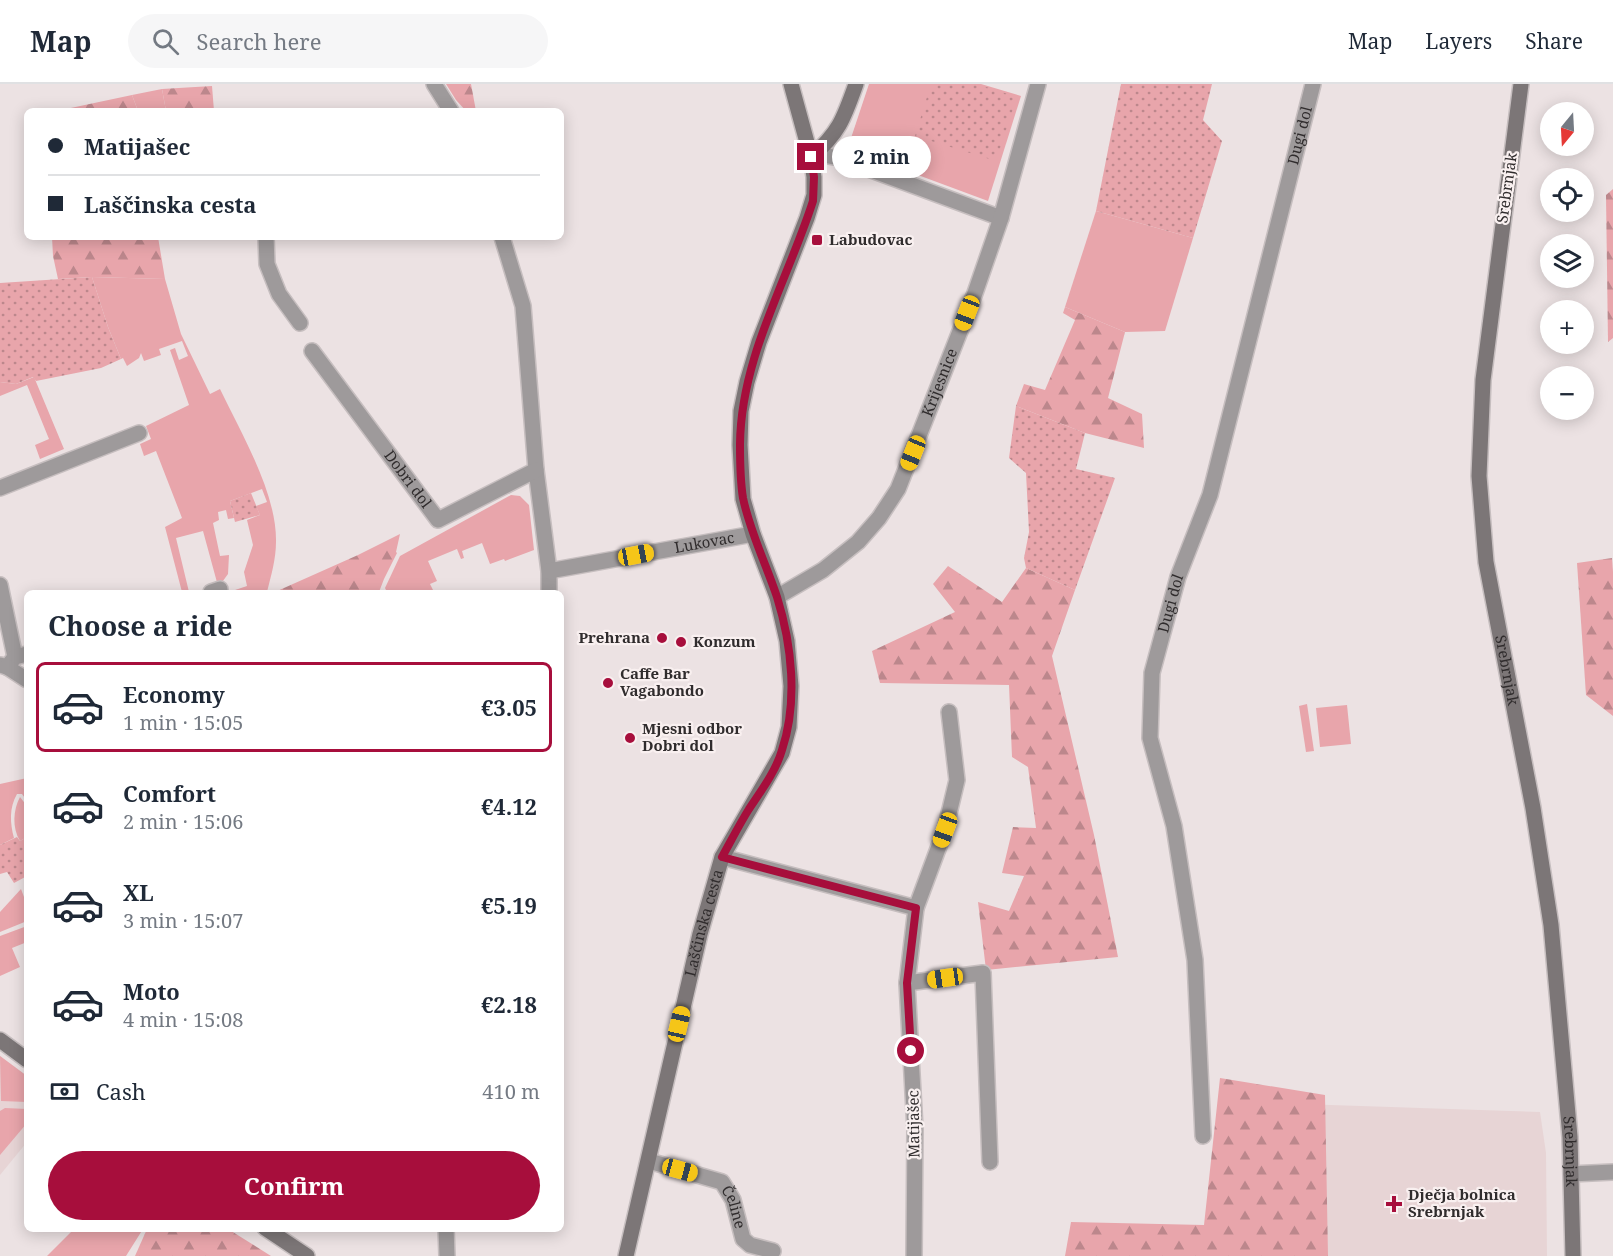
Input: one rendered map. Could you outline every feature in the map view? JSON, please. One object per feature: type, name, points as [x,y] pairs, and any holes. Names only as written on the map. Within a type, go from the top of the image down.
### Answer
[{"type":"main road","name":"Laščinska cesta","points":[[626,1256],[700,934],[722,857],[782,753],[789,726],[791,686],[789,651],[777,597],[753,534],[743,499],[741,411],[759,342],[813,201],[814,177],[811,157],[791,84]]},
{"type":"main road","points":[[811,157],[831,139],[843,121],[855,84]]},
{"type":"main road","name":"Srebrnjak","points":[[1521,84],[1490,318],[1479,429],[1479,476],[1486,562],[1533,808],[1549,913],[1569,1137],[1573,1256]]},
{"type":"main road","points":[[0,1040],[24,1058]]},
{"type":"main road","points":[[271,1232],[306,1256]]},
{"type":"street","points":[[434,84],[449,108]]},
{"type":"street","name":"Krijesnice","points":[[777,597],[823,570],[858,542],[879,518],[898,489],[971,303],[1000,218],[1038,84]]},
{"type":"street","name":"Dugi dol","points":[[1203,1136],[1195,960],[1174,826],[1150,738],[1152,673],[1178,577],[1210,495],[1313,84]]},
{"type":"street","points":[[811,157],[831,156],[851,162],[1000,218]]},
{"type":"street","points":[[266,240],[267,264],[279,294],[300,323]]},
{"type":"street","points":[[503,240],[523,306],[536,470],[549,571],[549,590]]},
{"type":"street","name":"Dobri dol","points":[[312,351],[438,520],[536,470]]},
{"type":"street","points":[[0,488],[140,433]]},
{"type":"street","name":"Lukovac","points":[[549,571],[753,534]]},
{"type":"street","points":[[0,585],[12,661],[24,676]]},
{"type":"street","name":"Matijašec","points":[[914,1256],[915,1129],[907,983],[916,908],[945,830],[957,780],[949,712]]},
{"type":"street","points":[[722,857],[916,908]]},
{"type":"street","points":[[907,983],[983,973],[990,1162]]},
{"type":"street","name":"Čeline","points":[[649,1161],[722,1182],[733,1200],[743,1239],[750,1245],[773,1251]]},
{"type":"street","points":[[1571,1174],[1613,1172]]},
{"type":"street","points":[[446,1232],[447,1256]]},
{"type":"shaded area","points":[[0,1056],[24,1074],[24,1146],[0,1175]]},
{"type":"shaded area","name":"Dječja bolnica Srebrnjak","points":[[1238,1102],[1540,1112],[1546,1153],[1547,1256],[1243,1256]]},
{"type":"green space","points":[[446,84],[471,84],[475,108],[463,108]]},
{"type":"green space","points":[[869,84],[981,84],[1021,96],[988,201],[856,152],[851,147],[850,141]]},
{"type":"green space","points":[[931,84],[977,84],[1017,97],[996,161],[915,136]]},
{"type":"green space","points":[[1121,84],[1212,84],[1203,120],[1222,141],[1193,238],[1096,211]]},
{"type":"green space","points":[[212,86],[214,108],[165,108],[162,89]]},
{"type":"green space","points":[[162,89],[165,108],[137,108],[132,95]]},
{"type":"green space","points":[[132,95],[137,108],[71,108]]},
{"type":"green space","points":[[1613,189],[1613,338],[1608,342],[1606,195]]},
{"type":"green space","points":[[1096,211],[1193,238],[1165,331],[1125,332],[1065,307]]},
{"type":"green space","points":[[52,240],[158,240],[165,279],[92,277],[58,279]]},
{"type":"green space","points":[[92,277],[165,279],[181,334],[210,394],[220,389],[256,464],[271,504],[276,542],[267,590],[235,590],[247,586],[244,572],[253,545],[247,520],[260,515],[256,506],[267,502],[262,489],[230,501],[234,518],[228,519],[226,510],[218,512],[219,520],[213,523],[220,556],[229,555],[228,574],[220,585],[218,586],[203,531],[176,538],[189,590],[181,590],[165,527],[182,518],[156,451],[144,456],[140,444],[151,439],[146,426],[189,405],[170,350],[175,348],[179,360],[188,356],[182,341],[159,349],[161,355],[144,361],[141,353],[139,358],[127,366],[123,358],[121,359]]},
{"type":"green space","points":[[92,277],[121,359],[101,368],[36,381],[33,377],[16,384],[0,382],[0,283]]},
{"type":"green space","points":[[1065,307],[1125,332],[1108,398],[1142,414],[1144,448],[1085,433],[1016,406],[1024,384],[1045,390],[1075,320],[1063,313]]},
{"type":"green space","points":[[34,377],[64,449],[40,459],[35,445],[49,439],[27,385],[0,396],[0,382],[16,384]]},
{"type":"green space","points":[[1016,406],[1085,433],[1076,469],[1115,478],[1075,590],[1026,568],[1024,558],[1029,532],[1026,473],[1009,458]]},
{"type":"green space","points":[[251,493],[260,515],[235,522],[230,501]]},
{"type":"green space","points":[[511,495],[520,496],[529,505],[534,550],[490,564],[482,543],[462,551],[464,558],[461,559],[457,549],[428,561],[437,581],[430,584],[433,590],[386,590],[400,556]]},
{"type":"green space","points":[[400,534],[397,553],[380,590],[279,590]]},
{"type":"green space","points":[[1612,558],[1613,716],[1586,695],[1577,563]]},
{"type":"green space","points":[[948,566],[1002,602],[1026,568],[1075,590],[1052,656],[1094,835],[1118,957],[986,970],[978,902],[1009,911],[1024,876],[1002,873],[1013,827],[1036,828],[1028,767],[1012,757],[1009,685],[880,683],[872,651],[955,612],[933,584]]},
{"type":"green space","points":[[1307,704],[1314,751],[1306,752],[1299,706]]},
{"type":"green space","points":[[1347,705],[1351,744],[1320,747],[1316,708]]},
{"type":"green space","points":[[24,779],[24,797],[22,794],[17,794],[11,810],[14,838],[0,845],[0,784]]},
{"type":"green space","points":[[20,797],[24,802],[24,839],[20,841],[14,819]]},
{"type":"green space","points":[[17,837],[20,841],[24,839],[24,878],[14,883],[7,872],[0,874],[0,845]]},
{"type":"green space","points":[[21,889],[24,897],[24,922],[0,932],[0,912]]},
{"type":"green space","points":[[24,927],[24,943],[12,948],[20,967],[0,976],[0,936]]},
{"type":"green space","points":[[0,1056],[24,1074],[24,1102],[1,1101]]},
{"type":"green space","points":[[1220,1078],[1325,1095],[1328,1256],[1065,1256],[1071,1222],[1204,1225]]},
{"type":"green space","points":[[5,1108],[24,1109],[24,1127],[0,1155],[0,1111]]},
{"type":"green space","points":[[71,1232],[141,1232],[126,1256],[47,1256]]},
{"type":"green space","points":[[146,1232],[233,1232],[271,1256],[135,1256]]},
{"type":"place","name":"Labudovac","points":[[817,240]]},
{"type":"place","name":"Prehrana","points":[[662,638]]},
{"type":"place","name":"Konzum","points":[[681,642]]},
{"type":"place","name":"Caffe Bar Vagabondo","points":[[608,683]]},
{"type":"place","name":"Mjesni odbor Dobri dol","points":[[630,738]]},
{"type":"place","name":"Dječja bolnica Srebrnjak","points":[[1394,1204]]},
{"type":"route","points":[[811,157],[814,177],[813,201],[759,342],[747,382],[740,428],[743,499],[753,534],[777,597],[786,632],[791,686],[789,726],[782,753],[722,857],[916,908],[907,983],[911,1051]]}]
